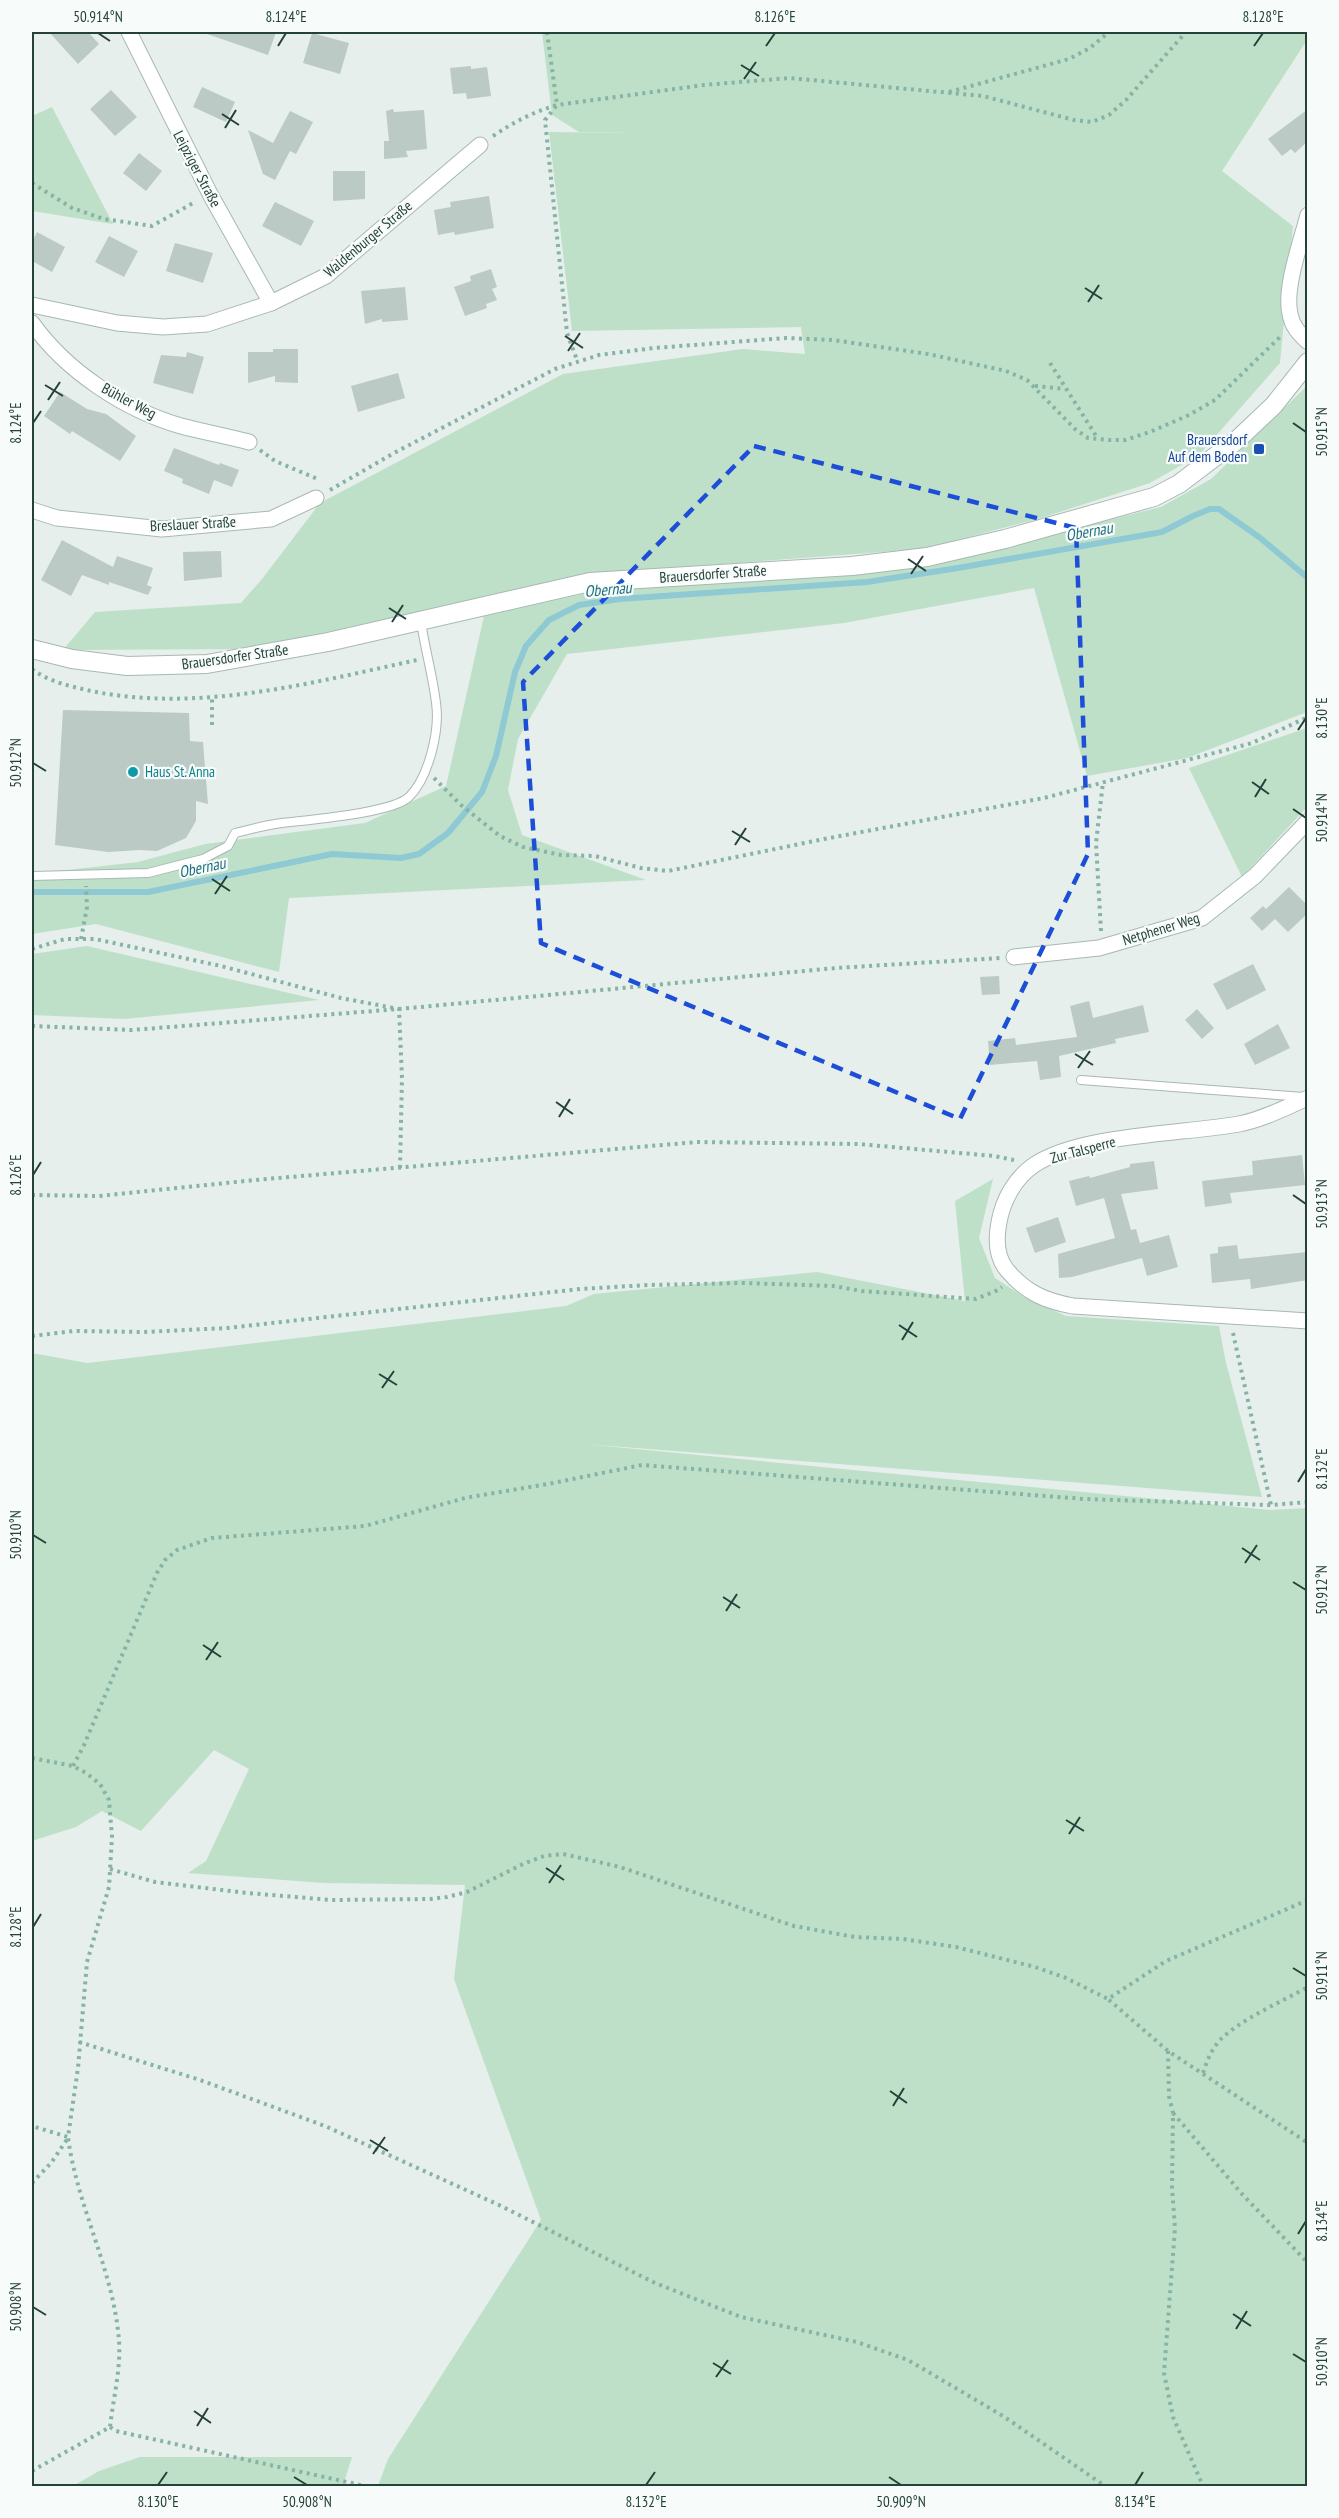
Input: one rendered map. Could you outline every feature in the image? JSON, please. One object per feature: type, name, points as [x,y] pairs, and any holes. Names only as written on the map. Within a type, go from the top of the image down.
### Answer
[{"type":"street","name":"Leipziger Straße","points":[[129,32],[210,194],[271,303]]},
{"type":"street","name":"Waldenburger Straße","points":[[32,304],[117,323],[163,327],[207,324],[271,303],[326,276],[480,145]]},
{"type":"street","points":[[1308,215],[1290,292],[1289,312],[1293,323],[1308,342]]},
{"type":"street","name":"Bühler Weg","points":[[32,323],[49,345],[69,363],[104,390],[130,405],[179,425],[249,441]]},
{"type":"street","name":"Brauersdorfer Straße","points":[[32,649],[72,659],[128,666],[207,664],[316,645],[590,582],[852,566],[927,557],[1005,539],[1154,497],[1179,484],[1238,440],[1274,405],[1308,363]]},
{"type":"street","name":"Breslauer Straße","points":[[32,510],[57,518],[162,529],[271,519],[316,498]]},
{"type":"street","name":"Netphener Weg","points":[[1014,957],[1103,947],[1202,918],[1255,876],[1308,821]]},
{"type":"street","name":"Zur Talsperre","points":[[1308,1098],[1242,1123],[1107,1141],[1059,1153],[1034,1165],[1021,1177],[1006,1197],[996,1236],[1003,1266],[1026,1289],[1053,1302],[1073,1306],[1308,1322]]},
{"type":"lane","points":[[32,876],[148,873],[203,859],[228,846],[235,833],[273,824],[375,810],[408,798],[426,770],[433,748],[437,704],[426,658],[421,620]]},
{"type":"lane","points":[[1081,1080],[1308,1098]]},
{"type":"path","points":[[547,32],[557,105],[545,120],[567,333],[577,360]]},
{"type":"path","points":[[946,93],[1069,59],[1090,48],[1108,32]]},
{"type":"path","points":[[480,145],[520,119],[557,105],[704,85],[789,78],[982,96],[1074,120],[1092,122],[1108,116],[1126,100],[1186,32]]},
{"type":"path","points":[[32,183],[72,208],[104,219],[152,226],[210,194]]},
{"type":"path","points":[[316,498],[494,400],[577,360],[599,355],[654,348],[786,338],[833,340],[928,354],[980,364],[1027,380],[1075,429],[1088,438],[1125,440],[1189,415],[1215,400],[1239,379],[1293,323]]},
{"type":"path","points":[[1050,363],[1098,439]]},
{"type":"path","points":[[1035,386],[1066,389]]},
{"type":"path","points":[[249,441],[275,461],[334,487]]},
{"type":"path","points":[[32,669],[41,676],[68,686],[129,697],[161,699],[247,694],[426,658]]},
{"type":"path","points":[[212,696],[212,725]]},
{"type":"path","points":[[426,770],[477,819],[500,836],[523,847],[561,855],[595,855],[641,868],[668,871],[1044,798],[1252,742],[1308,717]]},
{"type":"path","points":[[1102,782],[1096,843],[1103,947]]},
{"type":"path","points":[[81,939],[87,907],[85,876]]},
{"type":"path","points":[[32,949],[65,939],[131,945],[330,995],[399,1009]]},
{"type":"path","points":[[32,1026],[132,1030],[399,1009],[836,968],[1014,957]]},
{"type":"path","points":[[399,1009],[402,1078],[400,1168]]},
{"type":"path","points":[[32,1195],[99,1196],[255,1180],[698,1142],[858,1144],[994,1156],[1034,1165]]},
{"type":"path","points":[[32,1336],[74,1332],[144,1332],[227,1328],[530,1295],[648,1285],[742,1283],[833,1286],[862,1291],[976,1299],[998,1290],[1013,1277]]},
{"type":"path","points":[[1230,1318],[1271,1505]]},
{"type":"path","points":[[73,1766],[157,1573],[165,1560],[177,1550],[212,1538],[365,1526],[465,1498],[642,1465],[1009,1495],[1271,1505],[1308,1502]]},
{"type":"path","points":[[32,1758],[73,1766],[100,1784],[110,1800],[112,1837],[109,1887],[87,1962],[68,2137],[79,2187],[116,2315],[120,2369],[110,2427]]},
{"type":"path","points":[[110,1869],[155,1882],[333,1900],[447,1897],[467,1892],[544,1856],[563,1854],[620,1867],[794,1926],[855,1936],[957,1947],[1035,1967],[1066,1978],[1108,1999],[1168,2051],[1308,2143]]},
{"type":"path","points":[[1108,1999],[1166,1961],[1308,1900]]},
{"type":"path","points":[[1203,2073],[1209,2056],[1219,2041],[1232,2030],[1308,1987]]},
{"type":"path","points":[[79,2042],[200,2080],[325,2126],[499,2205],[655,2283],[741,2317],[857,2342],[908,2361],[1003,2416],[1105,2487]]},
{"type":"path","points":[[1168,2051],[1169,2096],[1173,2113],[1172,2188],[1175,2228],[1164,2373],[1173,2417],[1203,2487]]},
{"type":"path","points":[[1173,2113],[1242,2194],[1308,2263]]},
{"type":"path","points":[[32,2126],[68,2137]]},
{"type":"path","points":[[32,2183],[51,2163],[68,2137]]},
{"type":"path","points":[[32,2470],[110,2427]]},
{"type":"path","points":[[110,2427],[116,2431],[365,2487]]},
{"type":"highlighted area","points":[[754,446],[1076,528],[1088,854],[960,1119],[541,943],[523,682]]},
{"type":"green space","points":[[542,32],[1307,32],[1307,40],[1222,171],[1293,226],[1280,363],[1199,455],[1150,483],[1041,518],[923,549],[590,574],[251,649],[63,650],[95,612],[241,603],[320,503],[563,374],[743,349],[805,354],[801,327],[572,331],[549,132],[632,133],[579,132],[552,115]]},
{"type":"green space","points":[[52,107],[113,224],[32,211],[32,116]]},
{"type":"green space","points":[[1307,386],[1307,712],[1187,758],[1087,776],[1034,588],[844,623],[567,654],[518,739],[508,790],[522,835],[646,880],[289,898],[279,972],[96,924],[32,934],[32,874],[138,862],[205,844],[365,823],[446,786],[484,616],[597,591],[911,569],[1161,507],[1211,479]]},
{"type":"green space","points":[[1307,728],[1307,807],[1242,877],[1189,768]]},
{"type":"green space","points":[[87,946],[319,1000],[124,1019],[32,1015],[32,954]]},
{"type":"green space","points":[[993,1179],[979,1238],[995,1278],[1024,1297],[1066,1316],[1219,1326],[1226,1363],[1262,1497],[584,1444],[1270,1510],[1307,1508],[1307,2486],[378,2486],[388,2459],[541,2220],[454,1979],[465,1885],[324,1883],[188,1873],[206,1861],[249,1769],[214,1750],[141,1831],[102,1811],[76,1827],[32,1841],[32,1353],[87,1363],[566,1306],[594,1294],[817,1272],[965,1301],[955,1201]]},
{"type":"green space","points":[[140,2457],[352,2457],[343,2486],[73,2486],[99,2471]]},
{"type":"building","points":[[49,32],[88,32],[99,44],[78,64]]},
{"type":"building","points":[[207,32],[276,32],[268,55],[207,34]]},
{"type":"building","points":[[312,33],[349,43],[340,74],[303,63]]},
{"type":"building","points":[[471,66],[471,69],[487,67],[491,96],[467,99],[466,93],[453,94],[450,68]]},
{"type":"building","points":[[202,87],[235,102],[226,122],[193,107]]},
{"type":"building","points":[[111,90],[137,117],[115,136],[90,109]]},
{"type":"building","points":[[393,109],[394,112],[424,110],[427,149],[406,151],[408,157],[384,159],[384,141],[389,141],[386,111]]},
{"type":"building","points":[[1308,109],[1308,141],[1295,153],[1291,149],[1282,156],[1268,139]]},
{"type":"building","points":[[290,111],[313,122],[296,154],[290,151],[275,180],[263,174],[248,130],[273,143]]},
{"type":"building","points":[[139,153],[162,171],[146,191],[123,173]]},
{"type":"building","points":[[333,171],[365,171],[365,199],[333,201]]},
{"type":"building","points":[[489,196],[494,228],[455,235],[454,232],[438,235],[434,210],[451,207],[450,202]]},
{"type":"building","points":[[275,202],[314,221],[301,246],[262,226]]},
{"type":"building","points":[[37,232],[65,247],[52,272],[32,261],[32,242]]},
{"type":"building","points":[[109,236],[138,251],[124,277],[95,262]]},
{"type":"building","points":[[175,243],[213,253],[203,283],[166,271]]},
{"type":"building","points":[[491,269],[497,287],[492,289],[497,300],[486,304],[487,308],[465,316],[454,287],[471,281],[470,276]]},
{"type":"building","points":[[405,287],[408,320],[382,322],[382,319],[365,324],[361,291]]},
{"type":"building","points":[[273,349],[298,349],[298,383],[275,382],[275,376],[248,383],[248,352],[273,352]]},
{"type":"building","points":[[187,352],[204,357],[193,394],[153,383],[161,355],[186,357]]},
{"type":"building","points":[[398,373],[405,398],[358,412],[351,386]]},
{"type":"building","points":[[60,392],[87,409],[106,414],[136,436],[120,461],[72,431],[70,434],[44,416]]},
{"type":"building","points":[[174,448],[239,470],[232,487],[214,480],[209,494],[182,483],[183,479],[164,471]]},
{"type":"building","points":[[62,540],[113,567],[117,556],[153,568],[147,585],[152,587],[148,595],[82,575],[71,596],[41,580]]},
{"type":"building","points":[[221,551],[222,577],[184,581],[183,552]]},
{"type":"building","name":"Haus St. Anna","points":[[63,710],[189,713],[190,741],[203,742],[208,804],[196,801],[196,821],[186,838],[157,851],[108,852],[55,845]]},
{"type":"building","points":[[1289,887],[1308,906],[1308,913],[1288,932],[1275,919],[1262,931],[1250,918],[1263,906],[1266,909]]},
{"type":"building","points":[[1253,964],[1266,990],[1227,1010],[1213,984]]},
{"type":"building","points":[[999,976],[1000,994],[982,995],[980,977]]},
{"type":"building","points":[[1089,1001],[1093,1018],[1143,1005],[1149,1032],[1115,1039],[1116,1043],[1059,1056],[1061,1077],[1040,1080],[1037,1061],[990,1065],[988,1041],[1015,1038],[1016,1045],[1077,1037],[1070,1006]]},
{"type":"building","points":[[1197,1009],[1214,1028],[1202,1039],[1185,1020]]},
{"type":"building","points":[[1278,1024],[1290,1048],[1255,1065],[1244,1044]]},
{"type":"building","points":[[1302,1155],[1305,1185],[1230,1193],[1232,1203],[1205,1207],[1202,1181],[1253,1175],[1252,1161]]},
{"type":"building","points":[[1154,1161],[1158,1189],[1121,1194],[1131,1230],[1136,1229],[1140,1243],[1169,1235],[1178,1267],[1147,1276],[1142,1258],[1072,1277],[1059,1278],[1058,1254],[1115,1238],[1104,1198],[1076,1206],[1069,1181],[1130,1167],[1130,1164]]},
{"type":"building","points":[[1058,1217],[1066,1242],[1035,1253],[1026,1228]]},
{"type":"building","points":[[1237,1245],[1239,1259],[1308,1252],[1308,1280],[1251,1289],[1250,1279],[1212,1283],[1210,1254],[1218,1253],[1218,1247]]},
{"type":"waterway","name":"Obernau","points":[[32,892],[148,892],[332,854],[401,858],[419,854],[448,833],[482,792],[496,756],[515,672],[526,646],[549,620],[579,605],[620,599],[867,582],[1162,532],[1210,509],[1219,509],[1259,537],[1308,578]]},
{"type":"place","name":"Brauersdorf Auf dem Boden","points":[[1259,449]]},
{"type":"place","name":"Haus St. Anna","points":[[133,772]]}]
